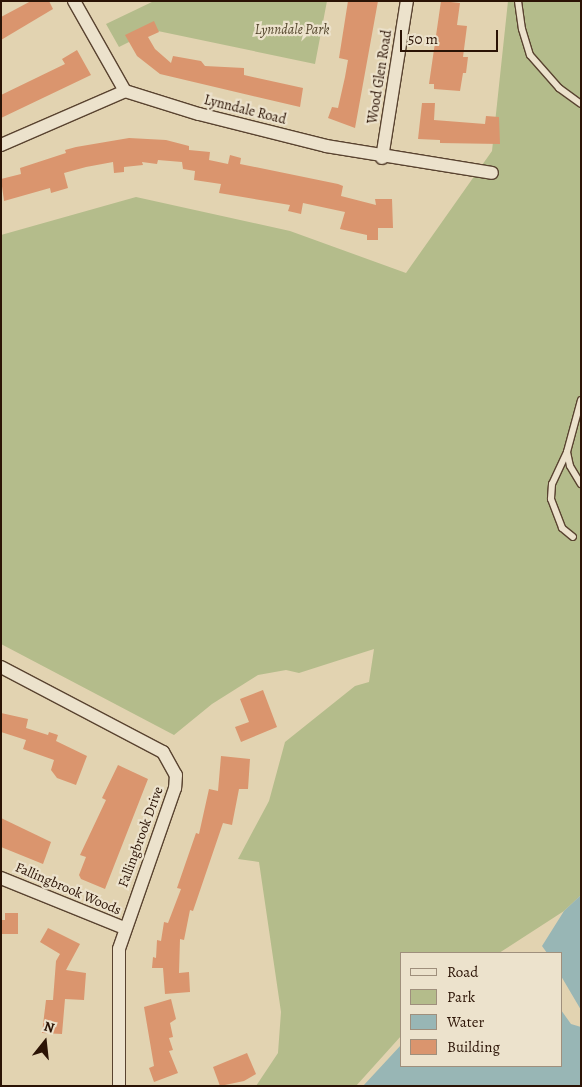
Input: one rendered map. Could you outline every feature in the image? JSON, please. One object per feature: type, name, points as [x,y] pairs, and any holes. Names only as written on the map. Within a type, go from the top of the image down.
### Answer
[{"type":"street","points":[[1,145],[125,91],[74,1]]},
{"type":"street","name":"Wood Glen Road","points":[[382,158],[407,1]]},
{"type":"street","name":"Lynndale Road","points":[[125,91],[199,114],[382,158],[492,173]]},
{"type":"street","name":"Fallingbrook Drive","points":[[1,668],[163,752],[171,762],[176,775],[175,788],[118,949],[119,1086]]},
{"type":"street","name":"Fallingbrook Woods","points":[[1,878],[124,928]]},
{"type":"lane","points":[[518,1],[524,37],[530,55],[559,88],[581,104]]},
{"type":"lane","points":[[573,537],[562,528],[551,500],[552,484],[567,452],[581,400]]},
{"type":"lane","points":[[567,452],[570,466],[581,484]]},
{"type":"green space","name":"Lynndale Park","points":[[154,1],[327,1],[315,64],[153,30],[119,47],[106,24]]},
{"type":"green space","points":[[508,1],[581,1],[581,895],[564,911],[501,952],[400,952],[400,1037],[356,1086],[256,1086],[278,1053],[281,1012],[259,862],[238,859],[269,801],[285,742],[355,686],[369,682],[374,649],[299,673],[286,670],[258,675],[212,704],[174,735],[1,644],[1,235],[136,197],[290,231],[406,273],[492,151]]},
{"type":"water","points":[[581,895],[581,1010],[562,978],[562,952],[546,952],[542,946],[564,911]]},
{"type":"water","points":[[562,1011],[571,1024],[581,1027],[581,1086],[363,1086],[400,1046],[400,1067],[562,1067]]},
{"type":"building","points":[[31,1],[49,1],[53,9],[1,40],[1,17]]},
{"type":"building","points":[[348,1],[378,1],[355,128],[328,118],[332,107],[338,108],[348,60],[339,58]]},
{"type":"building","points":[[441,1],[460,3],[457,25],[467,26],[463,57],[468,57],[466,73],[463,73],[460,91],[434,89],[434,84],[429,84]]},
{"type":"building","points":[[154,21],[159,32],[148,37],[155,49],[171,63],[173,56],[201,61],[205,66],[244,68],[244,75],[303,88],[300,107],[160,74],[137,56],[125,35]]},
{"type":"building","points":[[77,50],[91,75],[1,118],[1,95],[65,64],[62,59]]},
{"type":"building","points":[[422,103],[435,103],[434,120],[485,124],[486,116],[499,117],[500,144],[440,143],[440,140],[418,139]]},
{"type":"building","points":[[129,138],[166,140],[189,146],[189,150],[210,152],[209,160],[228,164],[230,155],[241,158],[240,164],[338,184],[343,186],[341,196],[376,205],[375,199],[392,199],[393,228],[378,228],[378,240],[367,240],[367,235],[340,229],[345,212],[303,203],[301,214],[288,211],[290,205],[219,193],[221,184],[194,180],[195,171],[183,169],[182,162],[158,160],[157,164],[142,162],[143,165],[124,167],[124,172],[114,173],[113,162],[86,167],[64,173],[68,188],[51,193],[50,188],[4,201],[1,179],[21,174],[20,168],[66,153],[65,150]]},
{"type":"building","points":[[263,690],[277,727],[241,742],[235,727],[249,722],[240,699]]},
{"type":"building","points":[[1,713],[28,719],[26,728],[48,735],[49,732],[58,735],[56,741],[87,756],[76,785],[57,778],[51,770],[54,760],[23,749],[26,740],[1,732]]},
{"type":"building","points":[[221,756],[250,759],[248,789],[239,789],[232,825],[223,823],[193,911],[190,910],[184,940],[180,939],[179,973],[189,972],[190,992],[165,994],[163,968],[152,968],[153,957],[156,958],[157,940],[161,941],[164,922],[168,923],[181,889],[177,888],[196,833],[199,834],[209,789],[218,791]]},
{"type":"building","points":[[118,765],[148,779],[105,889],[81,879],[79,875],[86,857],[80,855],[106,800],[102,798]]},
{"type":"building","points":[[1,818],[51,842],[43,864],[1,847]]},
{"type":"building","points":[[5,913],[18,913],[18,934],[1,934],[1,920],[5,920]]},
{"type":"building","points":[[48,928],[80,944],[66,970],[86,973],[84,1000],[65,999],[62,1034],[42,1033],[46,1000],[53,1000],[56,961],[60,954],[40,942]]},
{"type":"building","points":[[171,999],[176,1019],[170,1023],[173,1037],[169,1038],[173,1050],[169,1051],[178,1073],[154,1082],[149,1068],[154,1066],[144,1007]]},
{"type":"building","points":[[247,1053],[256,1074],[244,1081],[220,1086],[213,1067]]}]
